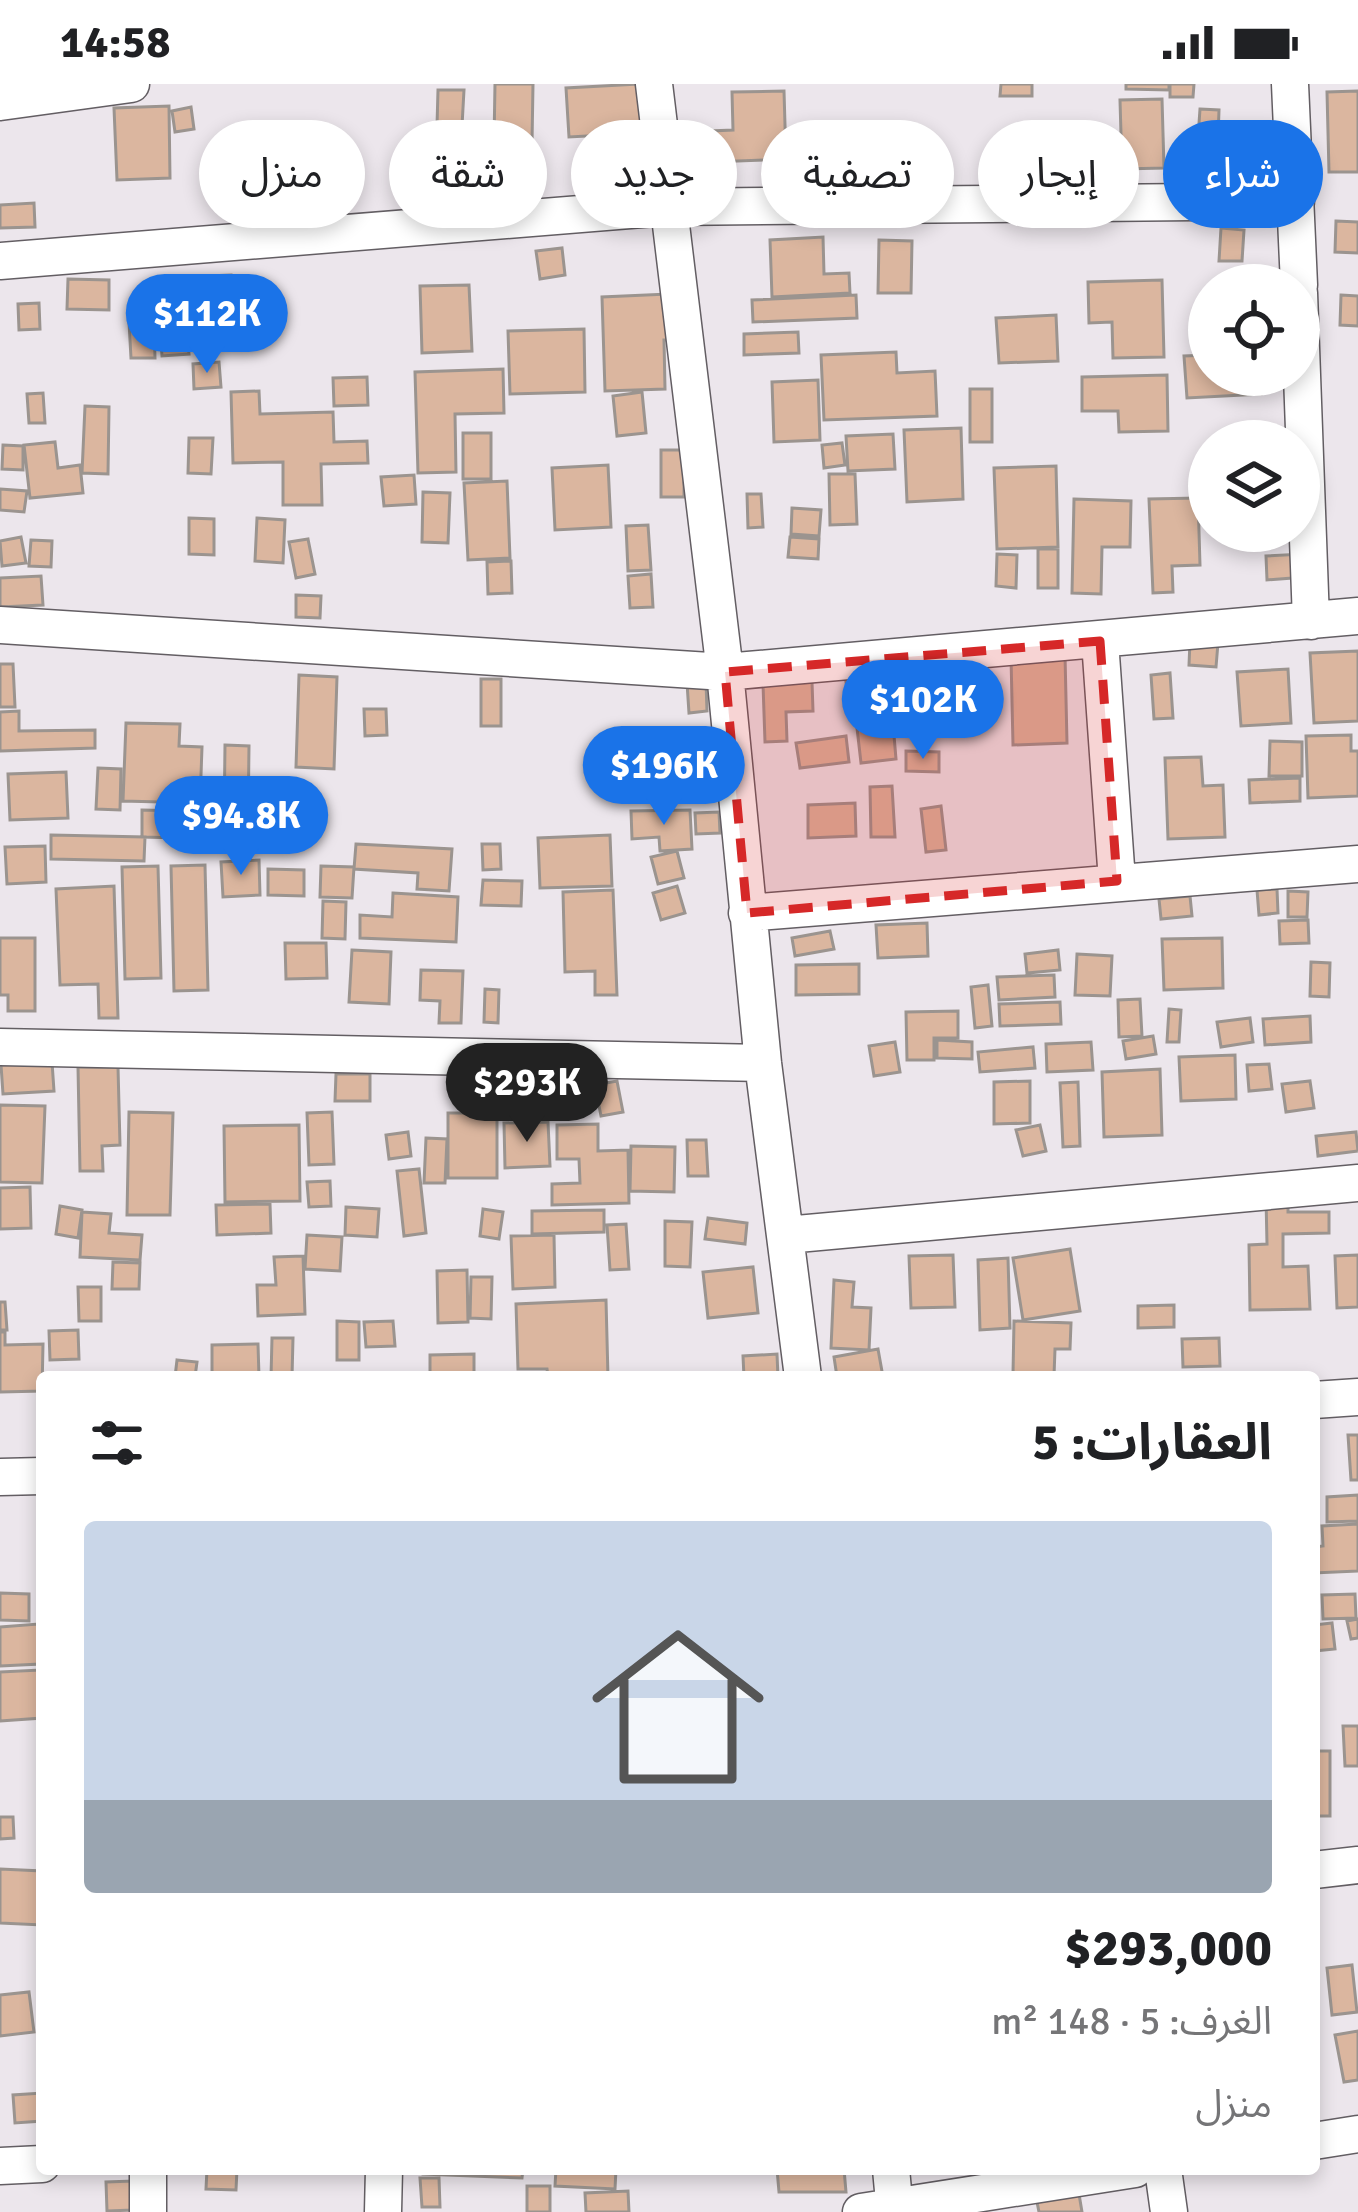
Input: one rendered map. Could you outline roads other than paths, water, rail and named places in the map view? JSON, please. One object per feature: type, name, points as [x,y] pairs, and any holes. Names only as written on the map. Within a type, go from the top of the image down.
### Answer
[{"type":"street","points":[[0,102],[131,84]]},
{"type":"street","points":[[654,84],[658,120]]},
{"type":"street","points":[[1290,84],[1292,120]]},
{"type":"street","points":[[737,206],[1163,202]]},
{"type":"street","points":[[0,261],[571,215]]},
{"type":"street","points":[[670,228],[725,672],[763,1063],[801,1371]]},
{"type":"street","points":[[1296,228],[1298,264]]},
{"type":"street","points":[[1303,396],[1311,620]]},
{"type":"street","points":[[0,625],[725,672],[1358,616]]},
{"type":"street","points":[[1100,641],[1117,881]]},
{"type":"street","points":[[747,913],[1358,864]]},
{"type":"street","points":[[0,1047],[763,1063]]},
{"type":"street","points":[[786,1235],[1358,1183]]},
{"type":"street","points":[[1320,1400],[1358,1397]]},
{"type":"street","points":[[0,1477],[36,1476]]},
{"type":"street","points":[[1320,1869],[1358,1864]]},
{"type":"street","points":[[1320,2140],[1358,2134]]},
{"type":"street","points":[[0,2166],[36,2164]]},
{"type":"street","points":[[148,2175],[148,2212]]},
{"type":"street","points":[[382,2212],[384,2175]]},
{"type":"street","points":[[890,2175],[883,2210],[1098,2175]]},
{"type":"street","points":[[1164,2175],[1169,2212]]}]
